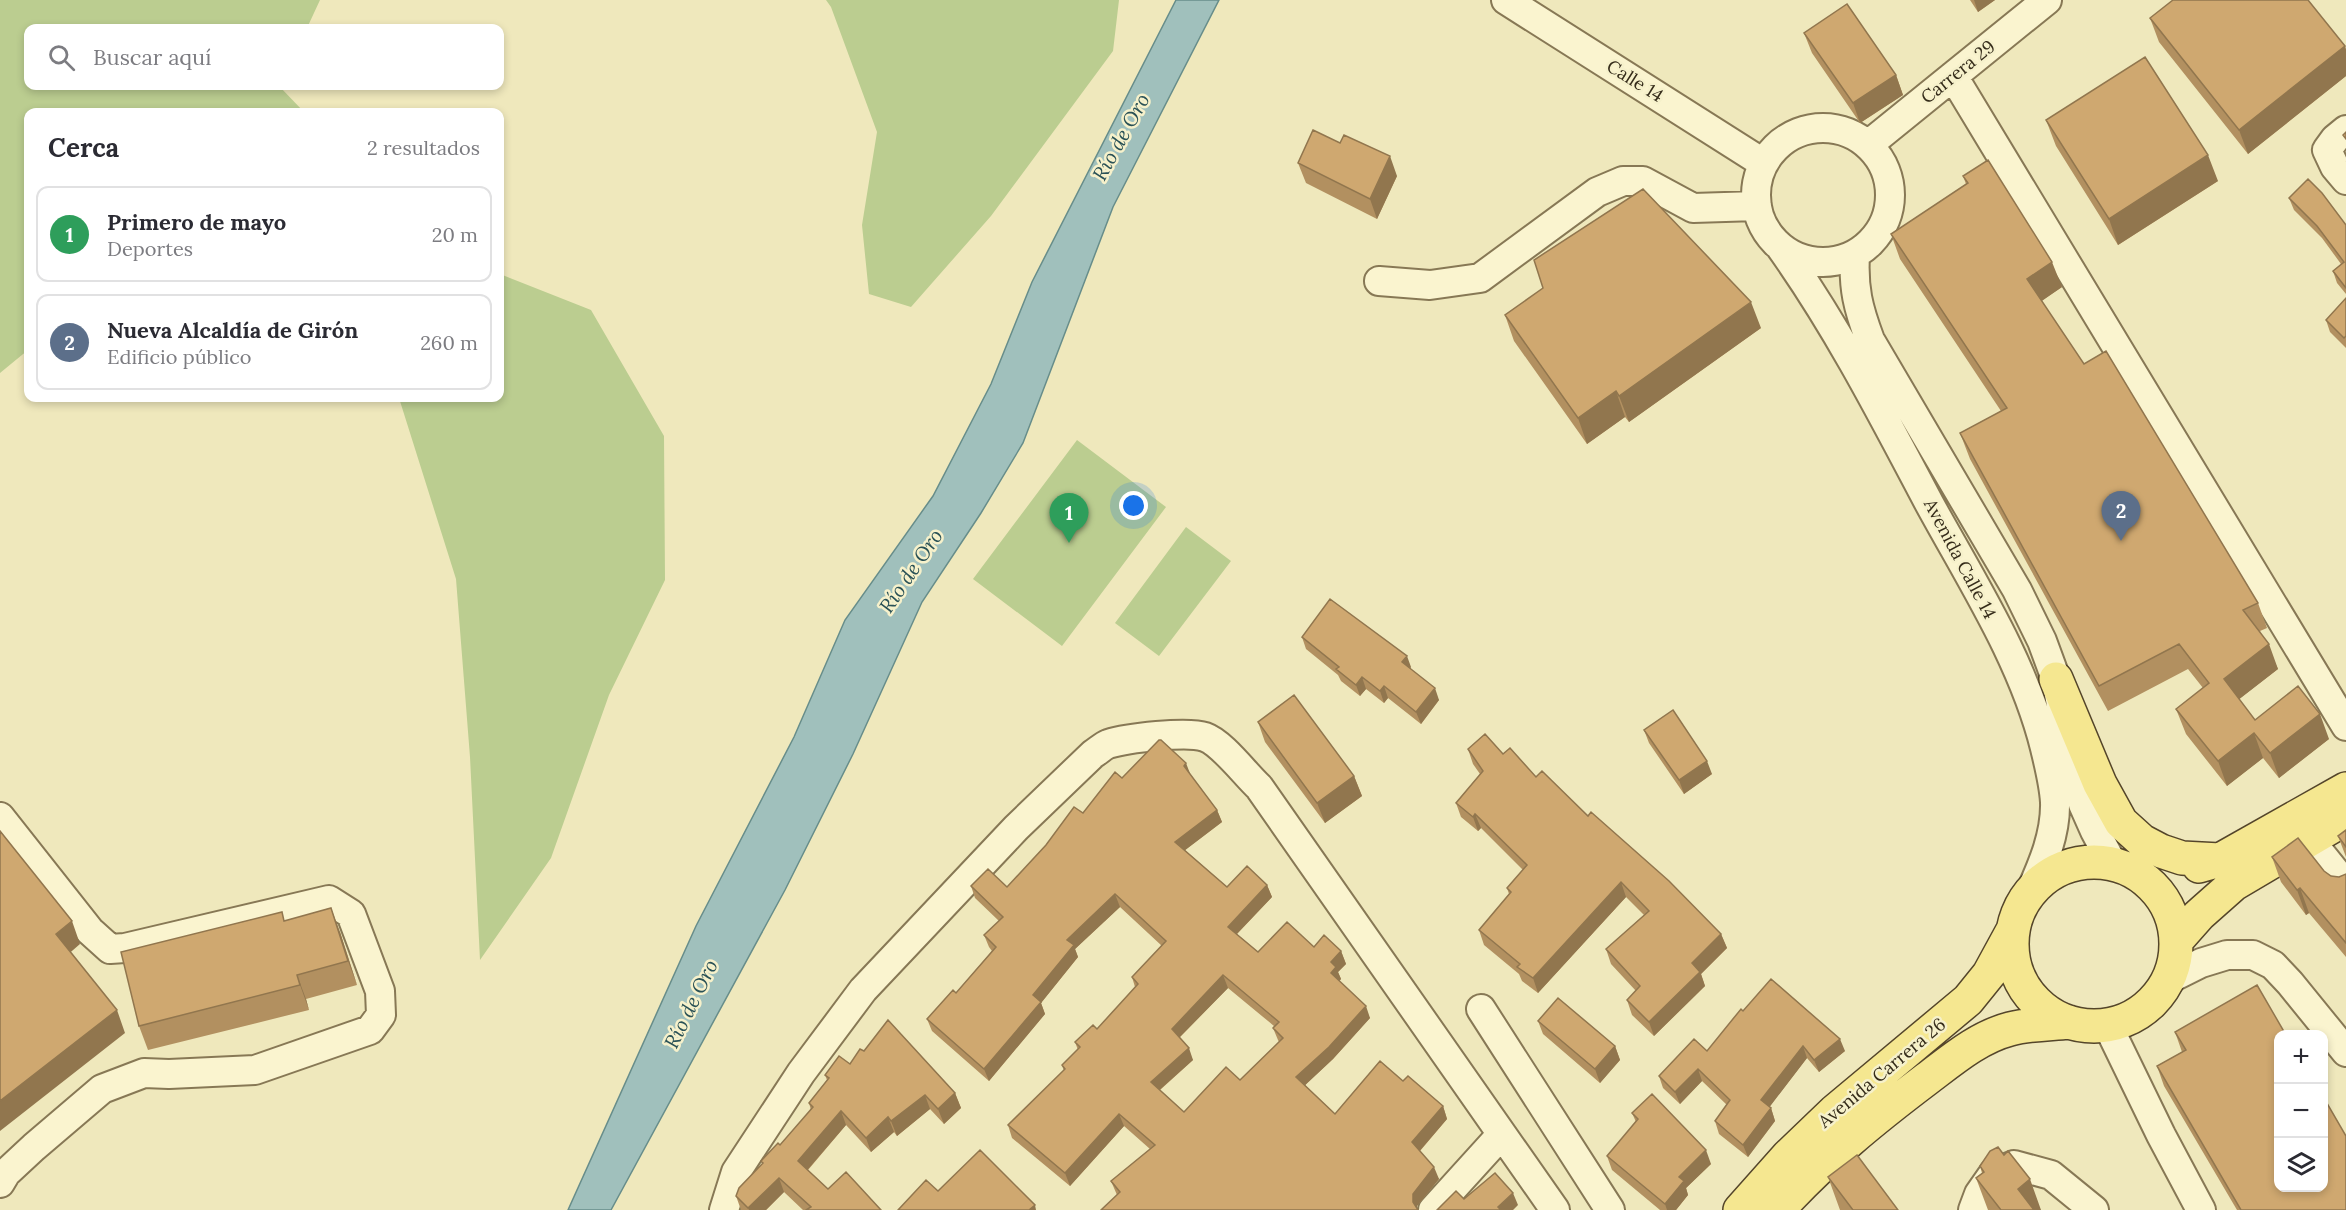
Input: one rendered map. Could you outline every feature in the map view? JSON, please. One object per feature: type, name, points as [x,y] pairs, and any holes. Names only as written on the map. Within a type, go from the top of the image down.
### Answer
[{"type":"main road","points":[[2056,679],[2100,784],[2121,822],[2142,841],[2161,852],[2182,858],[2220,860]]},
{"type":"main road","points":[[2125,870],[2152,887],[2165,903],[2176,941],[2169,979],[2158,996],[2144,1010],[2127,1020],[2108,1026],[2088,1026],[2069,1022],[2051,1014],[2035,1002],[2023,986],[2015,968],[2012,948],[2013,928],[2019,910],[2043,879],[2058,870],[2085,863],[2165,874],[2220,860],[2346,789]]},
{"type":"main road","points":[[2176,941],[2199,915],[2234,884],[2346,819]]},
{"type":"main road","name":"Avenida Carrera 26","points":[[1740,1210],[1781,1163],[1835,1110],[1968,1000],[1989,974],[2013,928]]},
{"type":"main road","name":"Avenida Carrera 26","points":[[1779,1210],[1827,1160],[1881,1113],[1962,1052],[1989,1037],[2010,1029],[2069,1022]]},
{"type":"street","name":"Calle 14","points":[[1506,0],[1763,163]]},
{"type":"street","name":"Carrera 29","points":[[1868,144],[2047,0]]},
{"type":"street","points":[[1953,76],[2346,726]]},
{"type":"street","points":[[1823,127],[1847,132],[1868,144],[1881,161],[1889,181],[1890,203],[1884,224],[1872,242],[1855,255],[1837,261],[1817,262],[1798,258],[1781,248],[1765,229],[1756,206],[1756,184],[1763,163],[1778,144],[1799,131],[1823,127]]},
{"type":"street","points":[[2340,174],[2327,150],[2346,130]]},
{"type":"street","points":[[1379,281],[1430,285],[1480,278],[1597,192],[1623,181],[1643,181],[1693,208],[1756,206]]},
{"type":"street","name":"Avenida Calle 14","points":[[1781,248],[1808,285],[1848,352],[2006,644],[2036,713],[2049,764],[2055,802],[2052,834],[2030,893]]},
{"type":"street","name":"Avenida Calle 14","points":[[1855,255],[1853,281],[1856,299],[1870,340],[2018,590],[2042,640],[2056,679],[2073,765],[2084,804],[2095,831],[2125,870]]},
{"type":"street","points":[[724,1210],[736,1172],[801,1072],[863,990],[1016,828],[1093,754],[1106,745],[1133,739],[1204,737],[1214,742],[1259,788],[1555,1210]]},
{"type":"street","points":[[0,817],[90,931],[110,949],[125,948],[329,900],[351,914],[380,991],[381,1016],[370,1030],[255,1070],[144,1073],[102,1089],[34,1147],[6,1173],[0,1183]]},
{"type":"street","points":[[2309,839],[2346,885]]},
{"type":"street","points":[[2169,979],[2201,963],[2227,955],[2253,955],[2273,965],[2346,1052]]},
{"type":"street","points":[[1481,1009],[1610,1210]]},
{"type":"street","points":[[2108,1026],[2161,1135],[2201,1210]]},
{"type":"street","points":[[1432,1210],[1501,1135]]},
{"type":"street","points":[[1974,1210],[1978,1194],[1993,1173],[2014,1165],[2051,1175],[2094,1210]]},
{"type":"green space","points":[[0,0],[320,0],[309,24],[24,24],[24,90],[283,90],[300,108],[24,108],[24,353],[0,373]]},
{"type":"green space","points":[[826,0],[1119,0],[1113,51],[991,216],[911,307],[869,294],[862,225],[877,132],[831,7]]},
{"type":"green space","points":[[504,276],[591,310],[664,436],[665,580],[609,695],[551,858],[480,960],[470,757],[456,579],[400,402],[504,402]]},
{"type":"green space","points":[[1077,440],[1166,507],[1062,646],[973,579]]},
{"type":"green space","points":[[1186,527],[1231,561],[1159,656],[1115,623]]},
{"type":"water","name":"Río de Oro","points":[[1176,0],[1219,0],[1113,207],[1023,443],[981,513],[922,602],[853,754],[785,890],[611,1210],[568,1210],[696,926],[794,737],[845,620],[933,496],[991,384],[1032,282]]},
{"type":"building","points":[[2173,0],[2308,0],[2345,46],[2239,130],[2150,18]]},
{"type":"building","points":[[1847,4],[1896,75],[1853,103],[1804,33]]},
{"type":"building","points":[[2145,57],[2208,155],[2109,219],[2046,120]]},
{"type":"building","points":[[1313,130],[1340,143],[1344,135],[1390,156],[1370,199],[1298,163]]},
{"type":"building","points":[[1988,160],[2052,262],[2027,279],[2084,364],[2106,351],[2258,603],[2243,610],[2269,644],[2224,679],[2255,720],[2298,686],[2320,714],[2270,753],[2254,733],[2218,761],[2176,709],[2209,683],[2179,644],[2099,686],[1960,433],[2007,408],[1891,234],[1968,183],[1963,176]]},
{"type":"building","points":[[2308,179],[2322,193],[2346,225],[2346,288],[2333,271],[2344,262],[2317,226],[2289,198]]},
{"type":"building","points":[[1643,189],[1751,302],[1619,396],[1616,391],[1578,418],[1505,315],[1543,288],[1534,260]]},
{"type":"building","points":[[2346,298],[2346,336],[2344,338],[2326,320]]},
{"type":"building","points":[[1330,599],[1407,656],[1402,662],[1435,688],[1416,712],[1384,686],[1380,691],[1362,677],[1356,685],[1336,669],[1339,667],[1302,637]]},
{"type":"building","points":[[1294,695],[1354,776],[1317,803],[1258,722]]},
{"type":"building","points":[[1673,710],[1707,761],[1679,780],[1644,730]]},
{"type":"building","points":[[1485,734],[1503,754],[1510,748],[1536,777],[1542,771],[1588,816],[1591,812],[1669,881],[1721,934],[1692,963],[1700,972],[1649,1022],[1627,1000],[1640,986],[1606,949],[1649,911],[1621,882],[1533,978],[1517,967],[1520,964],[1479,930],[1511,892],[1507,888],[1527,865],[1475,814],[1473,817],[1456,803],[1483,771],[1468,749]]},
{"type":"building","points":[[1161,740],[1186,763],[1184,766],[1217,810],[1175,842],[1227,887],[1247,866],[1267,885],[1228,927],[1258,952],[1287,922],[1314,947],[1324,935],[1341,951],[1331,962],[1336,967],[1331,973],[1366,1006],[1329,1047],[1296,1077],[1335,1114],[1380,1061],[1403,1081],[1408,1076],[1443,1106],[1412,1142],[1434,1167],[1413,1194],[1413,1202],[1418,1210],[1101,1210],[1120,1192],[1111,1181],[1155,1145],[1119,1114],[1065,1173],[1008,1125],[1065,1069],[1062,1065],[1080,1047],[1075,1042],[1093,1025],[1097,1029],[1138,984],[1132,977],[1166,941],[1115,894],[1067,940],[1074,945],[1033,995],[1041,1002],[984,1069],[927,1019],[953,990],[956,993],[996,947],[984,935],[1003,917],[971,886],[988,869],[1007,887],[1046,845],[1074,807],[1083,813],[1115,772],[1122,778]],"holes":[[[1223,975],[1279,1022],[1273,1028],[1283,1038],[1240,1080],[1226,1067],[1184,1112],[1151,1082],[1189,1048],[1172,1029]]]},
{"type":"building","points":[[2346,830],[2346,847],[2338,836]]},
{"type":"building","points":[[0,831],[72,921],[56,934],[117,1010],[0,1101]]},
{"type":"building","points":[[2298,838],[2324,871],[2331,876],[2339,877],[2346,874],[2346,943],[2300,888],[2297,890],[2272,857]]},
{"type":"building","points":[[331,908],[348,961],[297,975],[300,985],[139,1026],[121,952],[282,912],[284,921]]},
{"type":"building","points":[[1771,979],[1840,1039],[1814,1060],[1803,1046],[1761,1100],[1771,1108],[1743,1145],[1715,1121],[1730,1100],[1698,1069],[1675,1092],[1659,1076],[1694,1039],[1707,1051],[1741,1009],[1743,1011]]},
{"type":"building","points":[[2257,985],[2283,1030],[2274,1030],[2274,1192],[2328,1192],[2328,1105],[2346,1136],[2346,1210],[2241,1210],[2157,1066],[2186,1050],[2175,1032]]},
{"type":"building","points":[[1558,998],[1615,1046],[1595,1069],[1538,1021]]},
{"type":"building","points":[[888,1020],[955,1093],[938,1109],[925,1095],[891,1121],[888,1117],[866,1138],[841,1111],[798,1161],[828,1189],[846,1172],[881,1210],[806,1210],[811,1207],[779,1178],[748,1208],[736,1196],[739,1188],[763,1163],[761,1161],[778,1143],[780,1145],[813,1107],[809,1103],[829,1078],[825,1075],[839,1056],[850,1064],[860,1049],[864,1051]]},
{"type":"building","points":[[1652,1094],[1706,1150],[1679,1177],[1684,1181],[1665,1204],[1607,1156],[1638,1119],[1632,1113]]},
{"type":"building","points":[[1998,1147],[2004,1155],[2008,1151],[2030,1179],[2018,1189],[2034,1210],[2001,1210],[1976,1178],[1984,1172],[1980,1166],[1990,1151]]},
{"type":"building","points":[[980,1150],[1035,1205],[1029,1210],[898,1210],[926,1180],[938,1191]]},
{"type":"building","points":[[1857,1155],[1898,1210],[1853,1210],[1828,1177]]},
{"type":"building","points":[[1495,1173],[1513,1193],[1498,1207],[1501,1210],[1437,1210],[1456,1191],[1464,1199]]},
{"type":"place","name":"Nueva Alcaldía de Girón","points":[[2121,541]]},
{"type":"place","name":"Primero de mayo","points":[[1069,543]]}]
